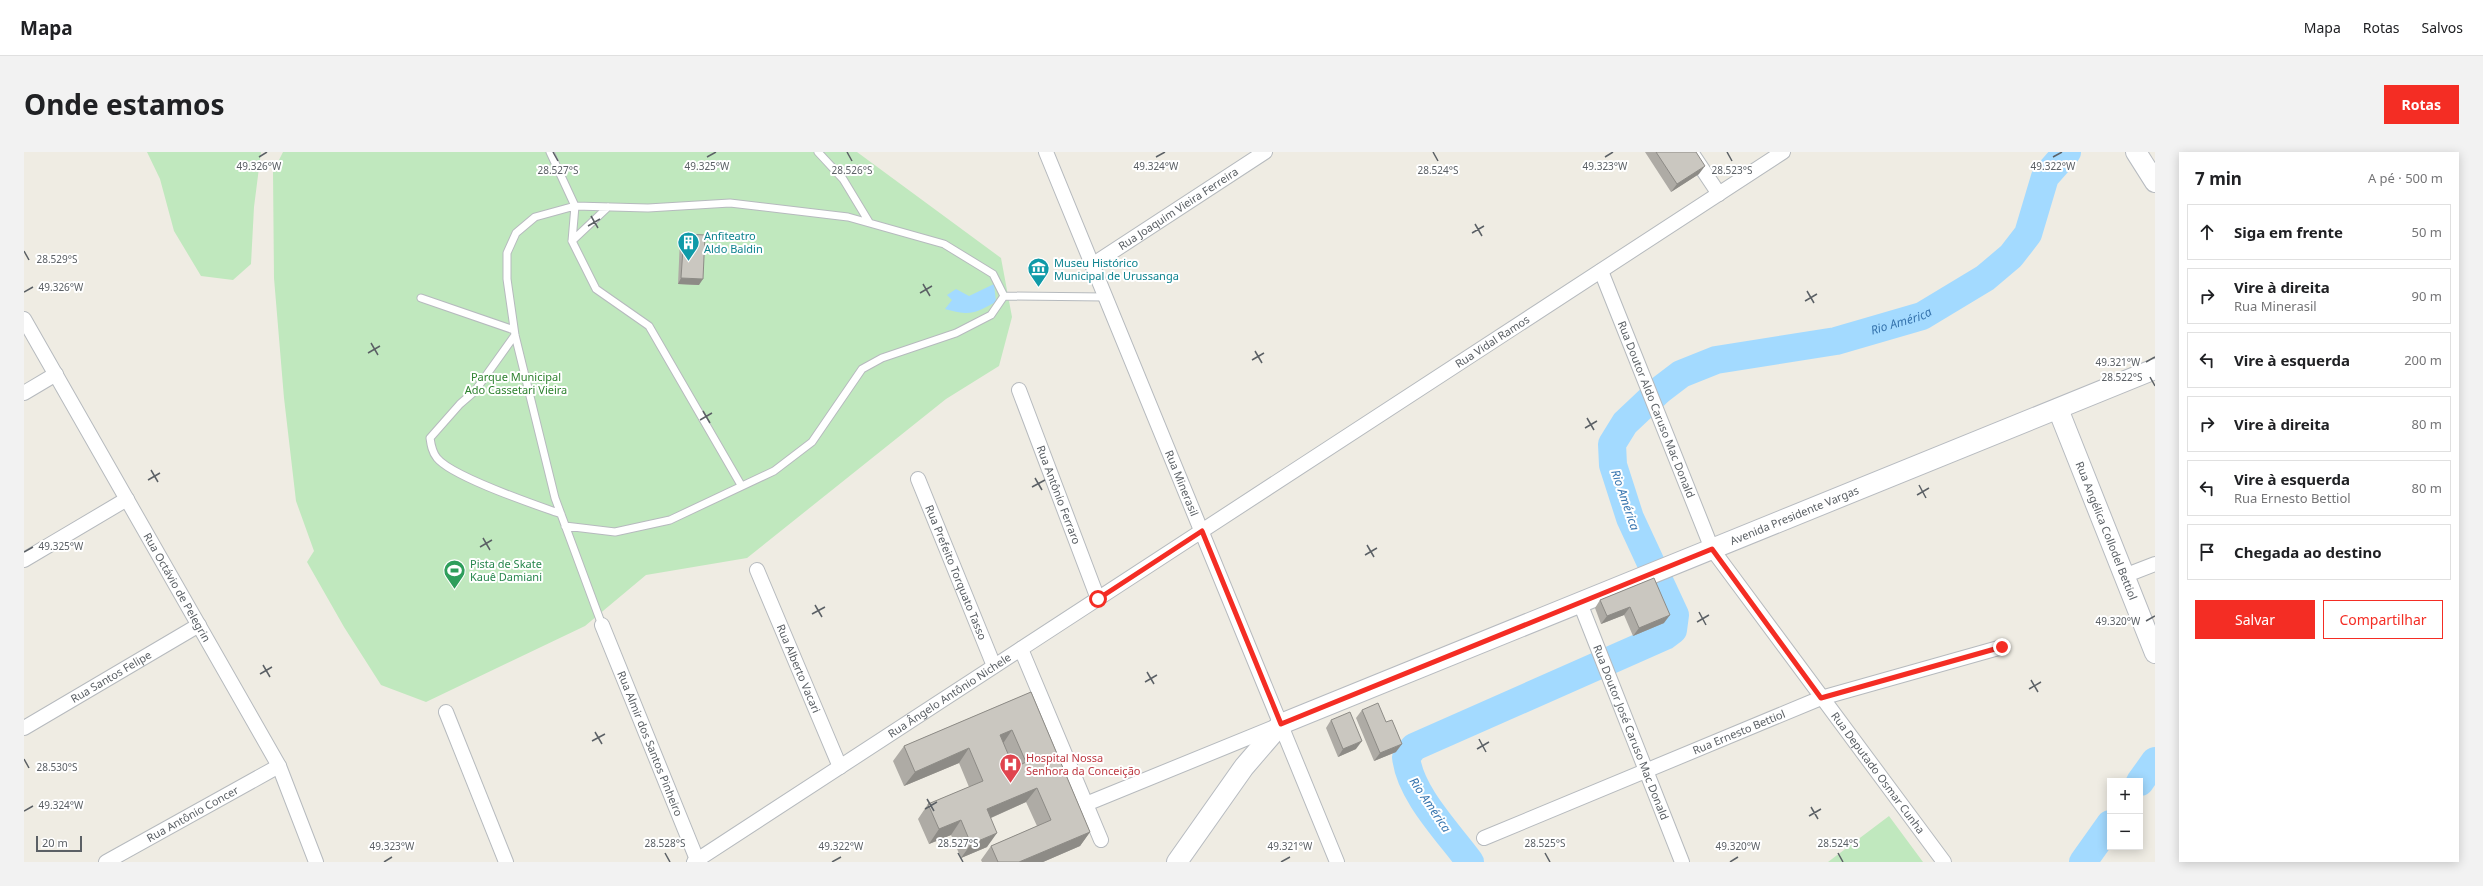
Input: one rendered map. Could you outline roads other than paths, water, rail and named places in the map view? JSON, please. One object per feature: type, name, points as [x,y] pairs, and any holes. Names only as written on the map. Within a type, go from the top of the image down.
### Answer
[{"type":"street","name":"Rua Minerasil","points":[[1046,152],[1337,862]]},
{"type":"street","name":"Rua Joaquim Vieira Ferreira","points":[[1092,265],[1265,152]]},
{"type":"street","points":[[1691,152],[1718,194]]},
{"type":"street","name":"Rua Vidal Ramos","points":[[1202,531],[1783,152]]},
{"type":"street","points":[[2136,152],[2155,182]]},
{"type":"street","name":"Rua Doutor Aldo Caruso Mac Donald","points":[[1601,270],[1712,549]]},
{"type":"street","name":"Rua Octávio de Pelegrin","points":[[24,319],[279,766],[316,862]]},
{"type":"street","name":"Avenida Presidente Vargas","points":[[1086,804],[2155,369]]},
{"type":"street","points":[[24,393],[56,374]]},
{"type":"street","name":"Rua Antônio Ferraro","points":[[1019,390],[1098,599]]},
{"type":"street","name":"Rua Angélica Collodel Bettiol","points":[[2058,408],[2155,654]]},
{"type":"street","name":"Rua Prefeito Torquato Tasso","points":[[918,479],[994,666]]},
{"type":"street","points":[[24,560],[127,499]]},
{"type":"street","name":"Rua Ângelo Antônio Nichele","points":[[696,861],[1202,531]]},
{"type":"street","name":"Rua Deputado Osmar Cunha","points":[[1712,549],[1944,862]]},
{"type":"street","points":[[2124,576],[2155,564]]},
{"type":"street","name":"Rua Alberto Vacari","points":[[757,570],[840,767]]},
{"type":"street","name":"Rua Doutor José Caruso Mac Donald","points":[[1580,603],[1682,862]]},
{"type":"street","name":"Rua Santos Felipe","points":[[24,728],[198,625]]},
{"type":"street","name":"Rua Almir dos Santos Pinheiro","points":[[602,625],[696,861]]},
{"type":"street","name":"Rua Ernesto Bettiol","points":[[1484,838],[1821,698],[2002,647]]},
{"type":"street","points":[[1021,649],[1101,840]]},
{"type":"street","points":[[446,712],[506,862]]},
{"type":"street","points":[[1177,862],[1244,767],[1281,724]]},
{"type":"street","name":"Rua Antônio Concer","points":[[106,862],[279,766]]},
{"type":"lane","points":[[550,152],[575,206],[572,241],[596,289],[649,326],[741,485]]},
{"type":"lane","points":[[818,152],[843,179],[869,222]]},
{"type":"lane","points":[[602,625],[555,498],[514,332],[507,280],[506,253],[516,233],[535,217],[575,206],[648,208],[730,203],[848,217],[944,244],[993,274],[1004,296]]},
{"type":"lane","points":[[572,241],[608,207]]},
{"type":"lane","points":[[1004,296],[1105,297]]},
{"type":"lane","points":[[565,526],[614,532],[670,520],[741,485],[774,471],[812,442],[862,369],[882,358],[956,334],[991,315],[1004,296]]},
{"type":"lane","points":[[421,298],[514,332]]},
{"type":"lane","points":[[514,332],[475,392],[460,404],[430,438],[433,451],[438,459],[449,467],[510,496],[561,514]]},
{"type":"water","points":[[994,284],[996,302],[972,313],[961,313],[945,309],[952,300],[947,295],[956,289],[969,296]]},
{"type":"waterway","name":"Rio América","points":[[1470,862],[1431,812],[1415,785],[1409,771],[1406,757],[1414,747],[1665,636],[1673,630],[1675,615],[1630,518],[1613,465],[1612,444],[1625,423],[1660,390],[1681,374],[1716,360],[1836,341],[1922,316],[1985,278],[2011,256],[2028,234],[2045,177],[2067,152]]},
{"type":"waterway","points":[[2143,778],[2155,761]]},
{"type":"waterway","points":[[2083,862],[2107,828]]},
{"type":"place","name":"Anfiteatro Aldo Baldin","points":[[689,262]]},
{"type":"place","name":"Museu Histórico Municipal de Urussanga","points":[[1038,288]]},
{"type":"place","name":"Pista de Skate Kauê Damiani","points":[[454,590]]},
{"type":"place","name":"Hospital Nossa Senhora da Conceição","points":[[1011,784]]},
{"type":"park label","name":"Parque Municipal Ado Cassetari Vieira","points":[[516,383]]}]
